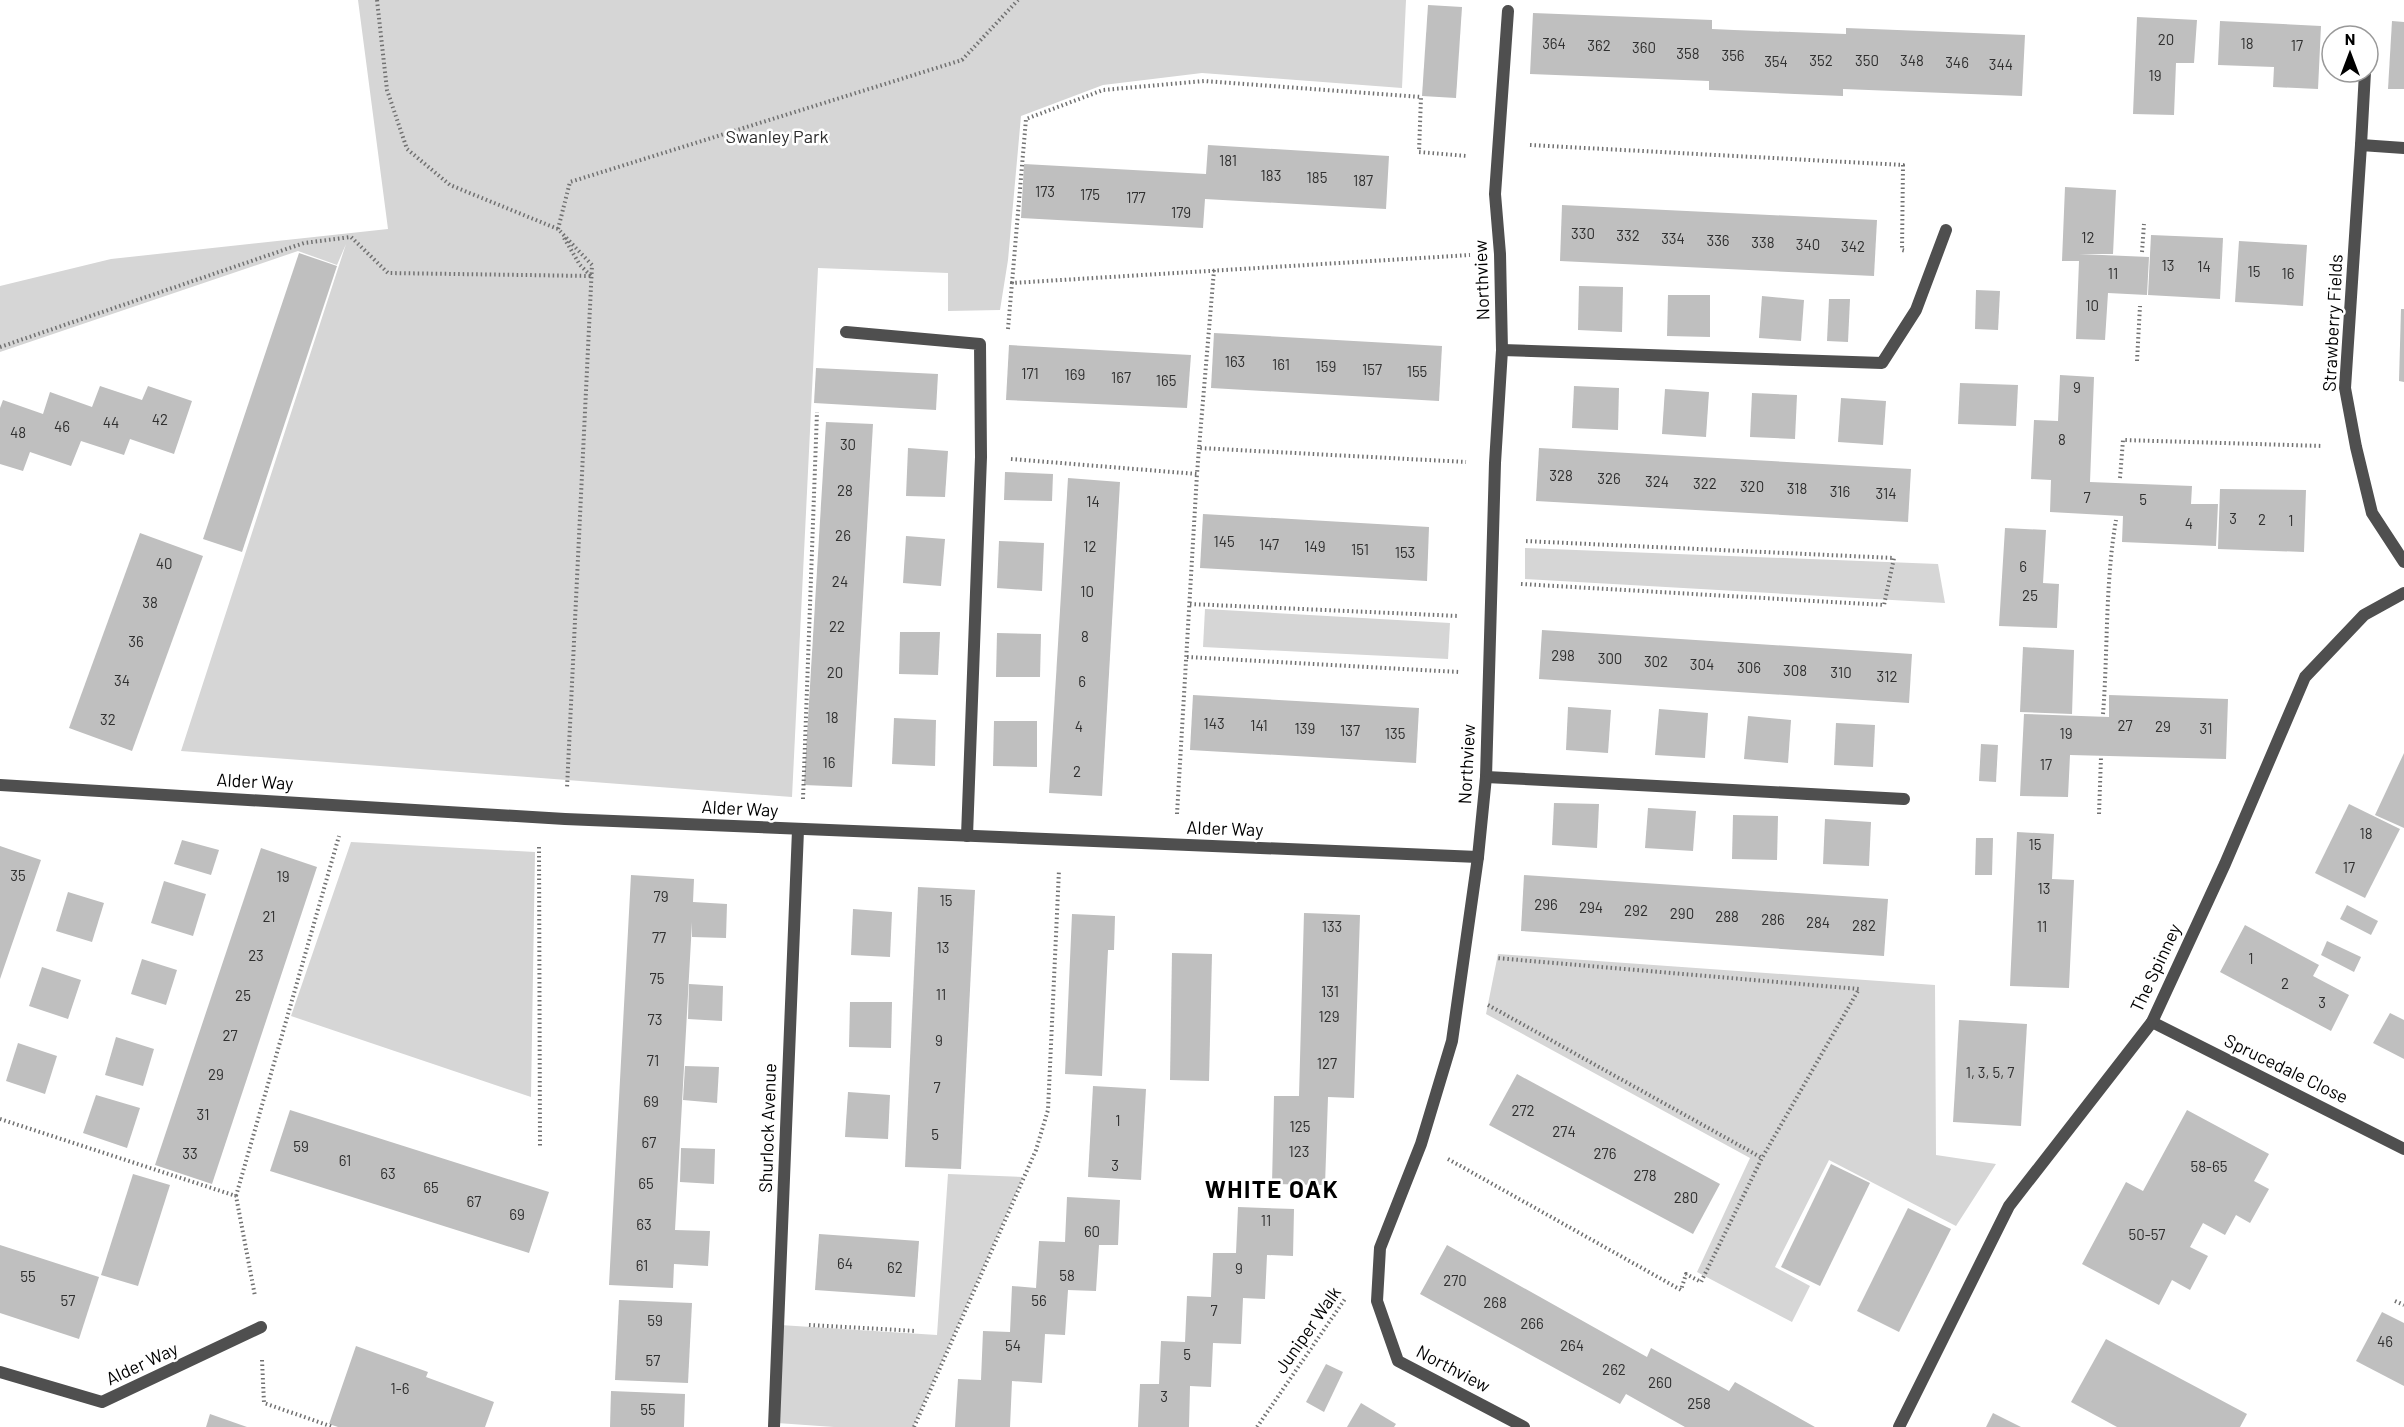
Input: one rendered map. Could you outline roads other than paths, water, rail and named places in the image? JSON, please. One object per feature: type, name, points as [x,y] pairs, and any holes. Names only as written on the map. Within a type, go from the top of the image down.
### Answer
[{"type":"street","name":"Northview","points":[[1508,10],[1495,194],[1500,254],[1502,350],[1495,464],[1486,777],[1478,857],[1452,1041],[1421,1144],[1380,1248],[1377,1301],[1398,1361],[1524,1427]]},
{"type":"street","name":"Strawberry Fields","points":[[2364,84],[2345,388],[2372,513],[2404,562]]},
{"type":"street","points":[[2361,146],[2404,148]]},
{"type":"street","points":[[1502,350],[1882,363],[1916,310],[1946,230]]},
{"type":"street","points":[[846,332],[980,344],[981,457],[967,836]]},
{"type":"street","name":"The Spinney","points":[[1899,1427],[2009,1206],[2152,1022],[2225,864],[2305,677],[2364,615],[2404,593]]},
{"type":"street","points":[[1486,777],[1904,799]]},
{"type":"street","name":"Alder Way","points":[[0,785],[565,819],[1478,857]]},
{"type":"street","name":"Shurlock Avenue","points":[[774,1427],[800,830]]},
{"type":"street","name":"Sprucedale Close","points":[[2152,1022],[2404,1149]]},
{"type":"street","name":"Alder Way","points":[[0,1372],[102,1402],[261,1327]]},
{"type":"district","name":"WHITE OAK","points":[[1272,1190]]},
{"type":"park label","name":"Swanley Park","points":[[777,137]]}]
